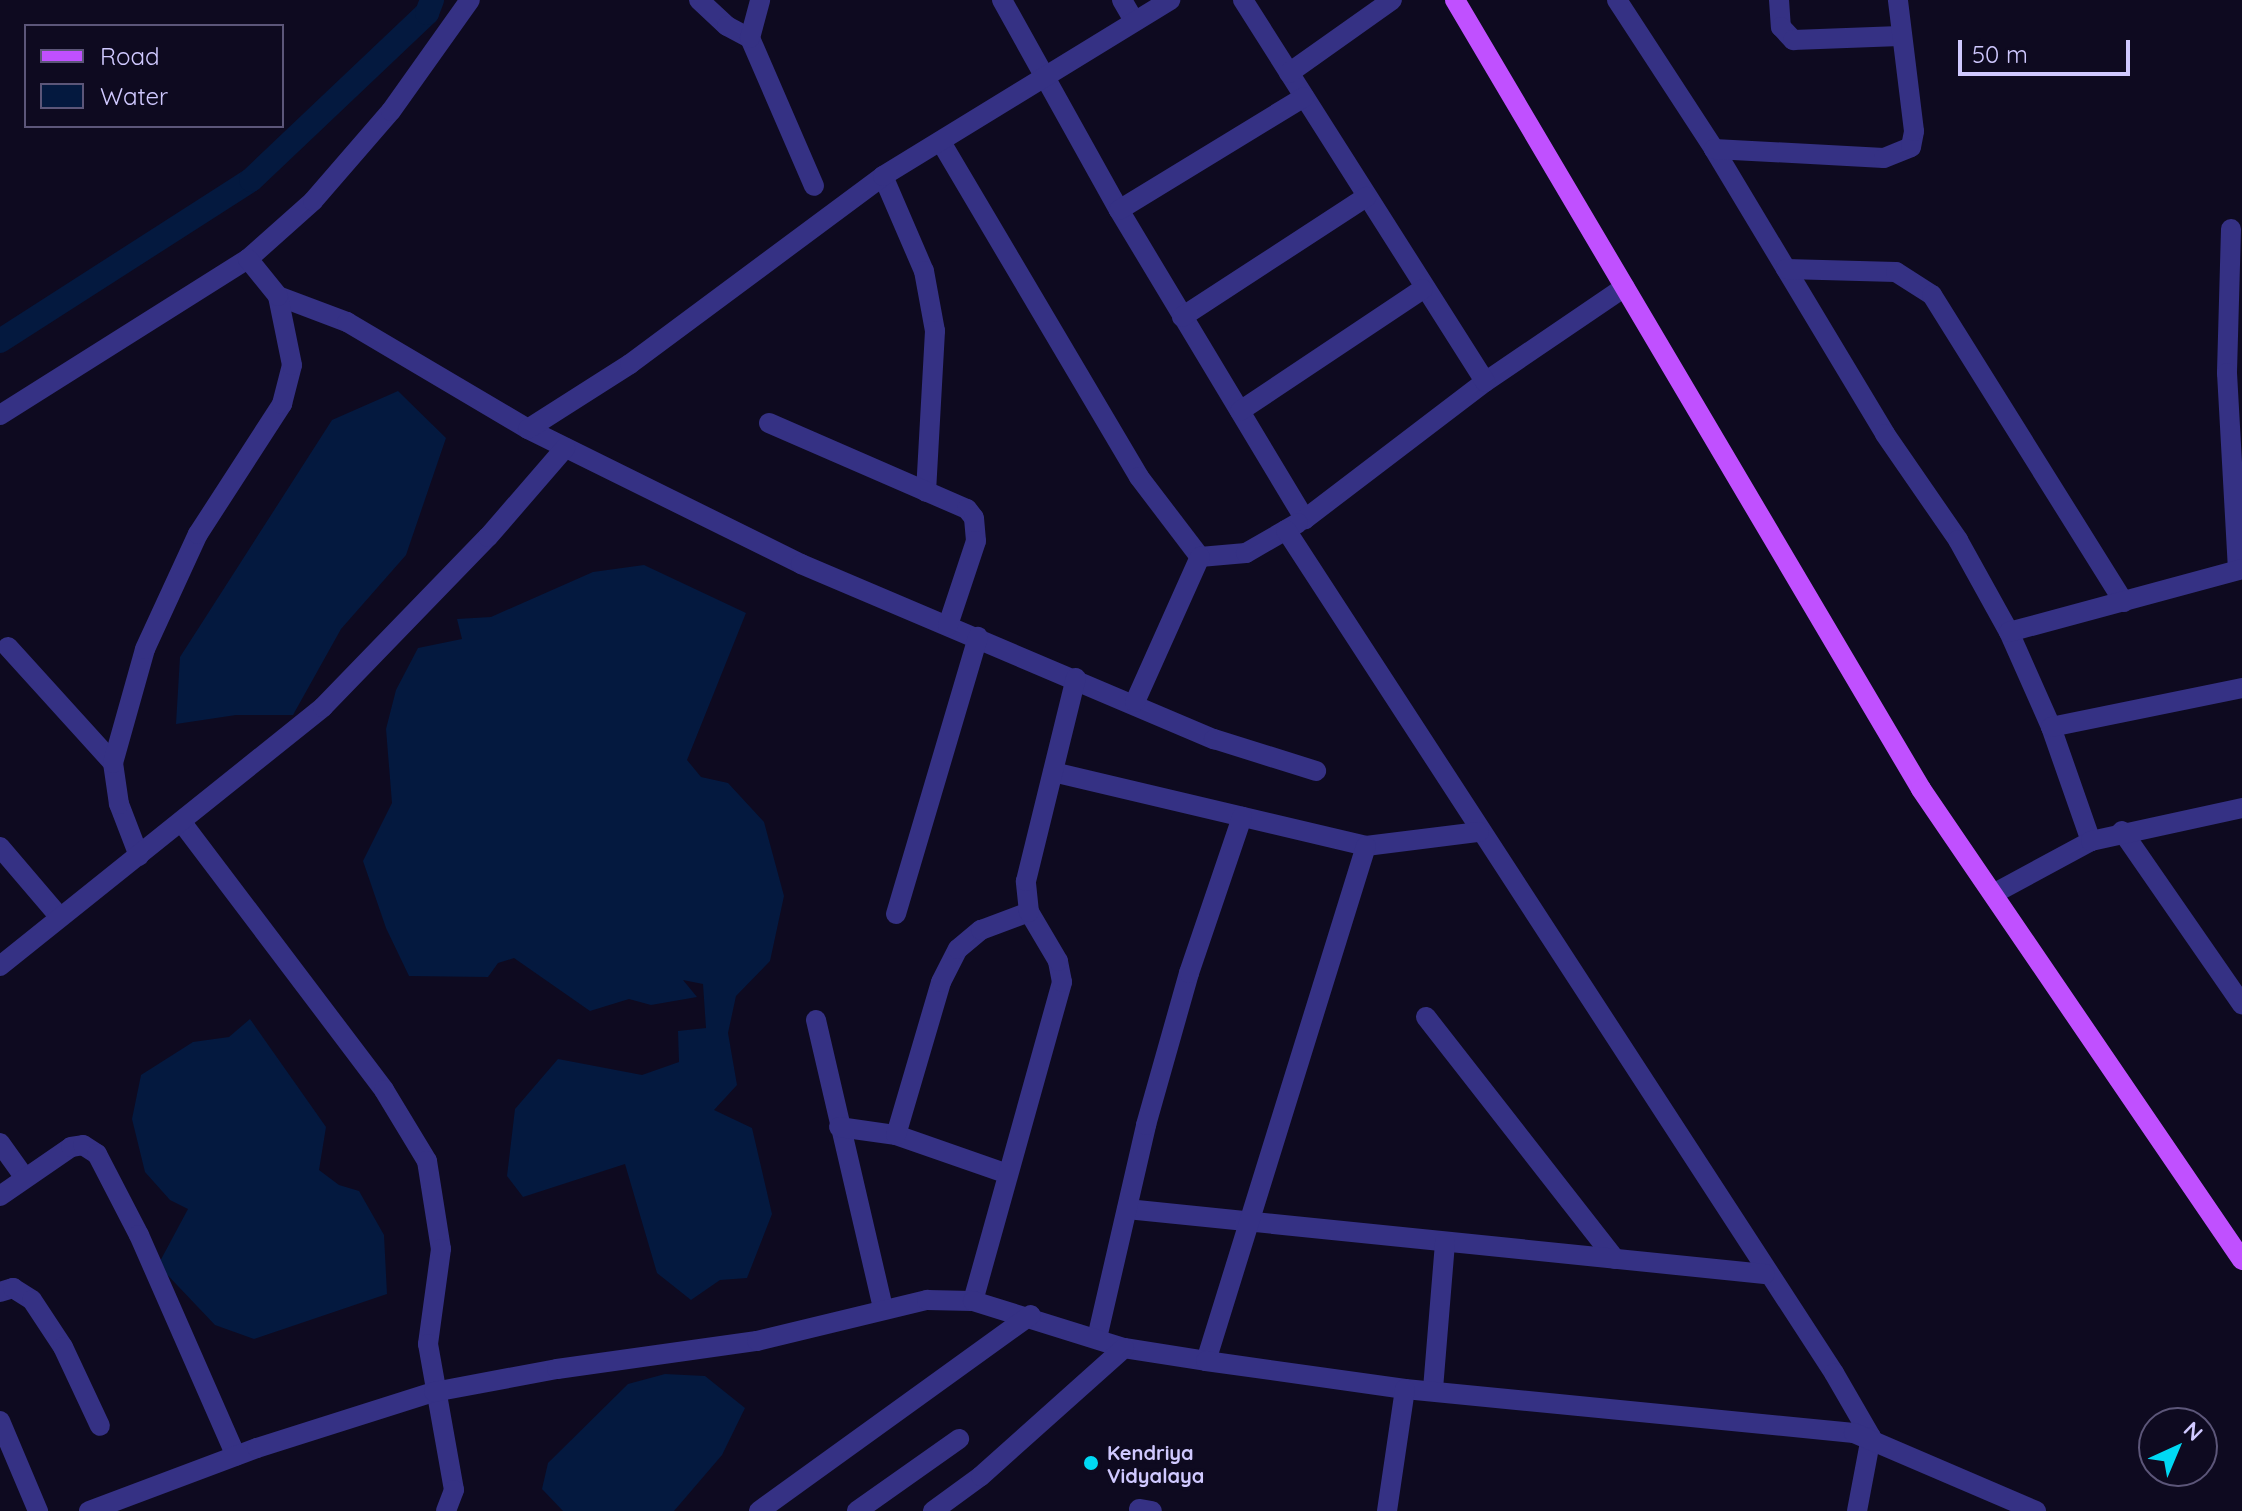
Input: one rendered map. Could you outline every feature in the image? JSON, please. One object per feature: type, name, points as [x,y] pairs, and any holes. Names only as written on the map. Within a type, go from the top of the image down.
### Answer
[{"type":"main road","points":[[1457,1],[1921,789],[2242,1260]]},
{"type":"street","points":[[0,415],[248,259],[313,201],[391,111],[470,0]]},
{"type":"street","points":[[699,0],[727,26],[750,38]]},
{"type":"street","points":[[760,0],[750,38],[814,186]]},
{"type":"street","points":[[1002,0],[1119,210],[1305,519]]},
{"type":"street","points":[[1122,0],[1134,21]]},
{"type":"street","points":[[528,429],[630,364],[883,176],[1170,0]]},
{"type":"street","points":[[1243,0],[1423,289],[1485,382]]},
{"type":"street","points":[[1289,73],[1392,0]]},
{"type":"street","points":[[1617,0],[1714,149],[1885,434],[1958,540],[2009,632],[2051,727],[2091,841]]},
{"type":"street","points":[[1779,0],[1781,27],[1793,40],[1900,36]]},
{"type":"street","points":[[1714,149],[1900,155],[1911,147],[1914,131],[1898,0]]},
{"type":"street","points":[[1119,210],[1304,97]]},
{"type":"street","points":[[941,142],[1139,477],[1200,557]]},
{"type":"street","points":[[883,176],[924,271],[935,331],[926,492]]},
{"type":"street","points":[[1182,317],[1366,197]]},
{"type":"street","points":[[2009,632],[2240,570],[2229,478],[2235,309],[2231,229]]},
{"type":"street","points":[[139,856],[119,804],[113,763],[145,649],[198,534],[282,404],[292,365],[278,296],[248,259]]},
{"type":"street","points":[[1786,269],[1896,272],[1916,280],[1932,295],[2124,602]]},
{"type":"street","points":[[1200,557],[1246,553],[1305,519],[1485,382],[1625,287]]},
{"type":"street","points":[[1240,411],[1423,289]]},
{"type":"street","points":[[278,296],[347,322],[528,429],[801,564],[1135,702],[1214,739],[1316,771]]},
{"type":"street","points":[[769,423],[967,509],[978,530],[948,625]]},
{"type":"street","points":[[0,966],[58,915],[183,824],[323,707],[488,537],[565,448]]},
{"type":"street","points":[[1286,530],[1765,1274],[1798,1315],[1871,1437],[1857,1511]]},
{"type":"street","points":[[1135,702],[1200,557]]},
{"type":"street","points":[[896,914],[978,637]]},
{"type":"street","points":[[8,647],[113,763]]},
{"type":"street","points":[[973,1301],[1005,1173],[1062,982],[1058,961],[1029,912],[1026,881],[1076,678]]},
{"type":"street","points":[[2051,727],[2242,688]]},
{"type":"street","points":[[1053,772],[1366,846],[1479,832]]},
{"type":"street","points":[[1993,894],[2091,841],[2122,831],[2239,814]]},
{"type":"street","points":[[1097,1338],[1127,1209],[1189,973],[1242,817]]},
{"type":"street","points":[[183,824],[384,1090],[427,1161],[441,1249],[428,1344],[434,1392],[454,1490],[446,1511]]},
{"type":"street","points":[[2122,831],[2242,1004]]},
{"type":"street","points":[[1206,1361],[1245,1222],[1366,846]]},
{"type":"street","points":[[0,847],[58,915]]},
{"type":"street","points":[[896,1135],[941,982],[958,949],[981,930],[1029,912]]},
{"type":"street","points":[[1426,1017],[1615,1259]]},
{"type":"street","points":[[816,1020],[883,1309]]},
{"type":"street","points":[[839,1127],[896,1135],[1005,1173]]},
{"type":"street","points":[[0,1143],[25,1178]]},
{"type":"street","points":[[0,1196],[71,1147],[83,1145],[97,1154],[139,1235],[236,1456]]},
{"type":"street","points":[[1127,1209],[1765,1274]]},
{"type":"street","points":[[1433,1389],[1445,1242]]},
{"type":"street","points":[[0,1292],[13,1288],[32,1300],[63,1347],[100,1426]]},
{"type":"street","points":[[89,1511],[236,1456],[434,1392],[557,1369],[757,1341],[927,1300],[973,1301],[1031,1315],[1124,1348],[1206,1361],[1405,1389],[1433,1389],[1871,1437],[2036,1511]]},
{"type":"street","points":[[759,1511],[1031,1315]]},
{"type":"street","points":[[933,1511],[981,1476],[1124,1348]]},
{"type":"street","points":[[1387,1511],[1405,1389]]},
{"type":"street","points":[[0,1421],[38,1511]]},
{"type":"street","points":[[857,1511],[959,1439]]},
{"type":"water","points":[[398,391],[446,438],[406,555],[341,629],[293,715],[236,715],[176,724],[180,657],[332,420]]},
{"type":"water","points":[[644,565],[746,613],[687,760],[701,777],[728,783],[764,822],[784,896],[770,961],[736,996],[728,1033],[737,1085],[714,1110],[752,1128],[772,1214],[747,1278],[720,1280],[691,1300],[657,1273],[625,1164],[523,1197],[507,1176],[515,1109],[558,1059],[642,1075],[679,1062],[678,1031],[706,1028],[703,984],[683,980],[697,997],[651,1005],[629,999],[590,1011],[514,958],[498,963],[488,977],[409,976],[386,928],[363,861],[392,803],[386,729],[396,690],[418,648],[462,639],[457,619],[491,617],[593,572]]},
{"type":"water","points":[[250,1019],[326,1127],[319,1170],[339,1185],[359,1191],[384,1235],[387,1294],[254,1339],[215,1325],[158,1265],[188,1209],[170,1200],[145,1172],[132,1119],[141,1075],[193,1042],[229,1037]]},
{"type":"water","points":[[665,1374],[705,1376],[745,1408],[722,1455],[674,1511],[563,1511],[542,1489],[548,1463],[628,1384]]},
{"type":"waterway","points":[[0,341],[251,180],[427,13],[432,0]]},
{"type":"place","name":"Kendriya Vidyalaya","points":[[1091,1463]]}]
